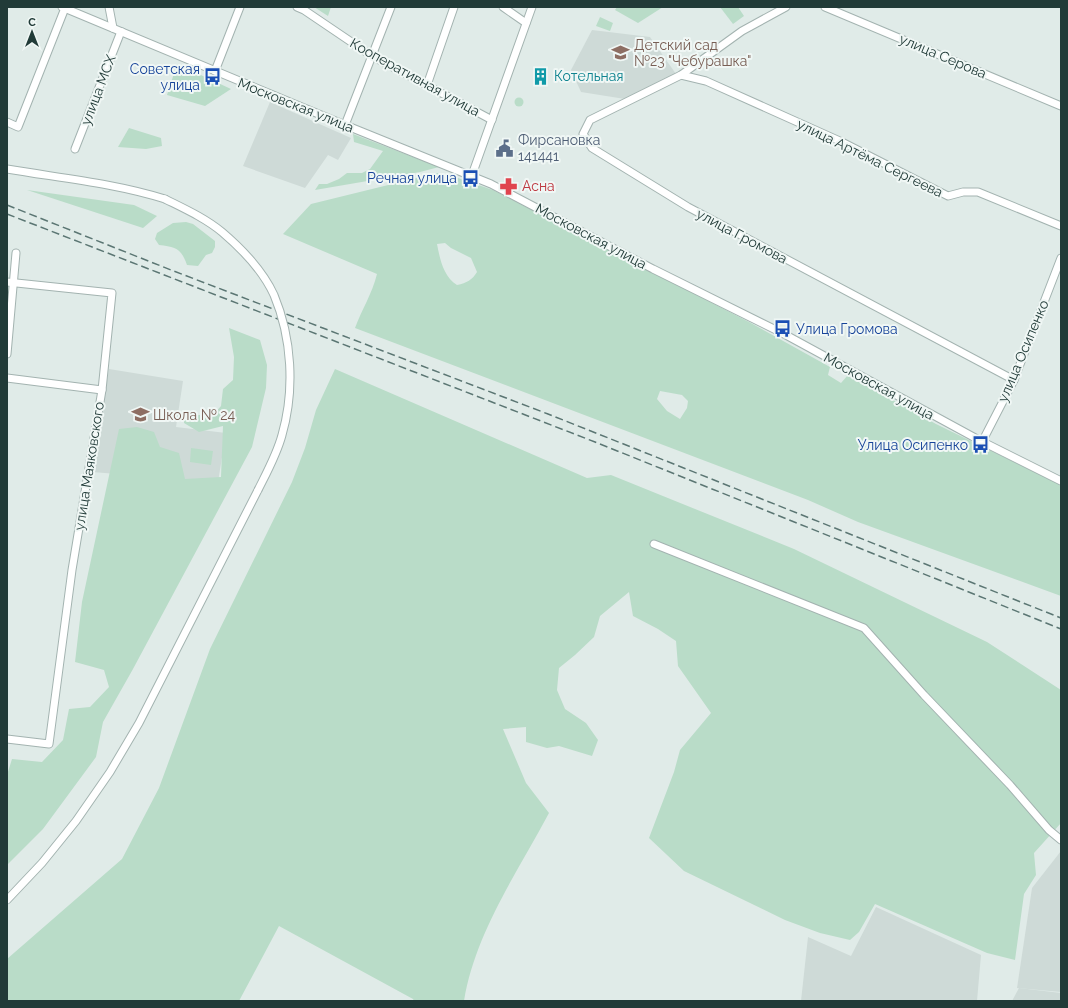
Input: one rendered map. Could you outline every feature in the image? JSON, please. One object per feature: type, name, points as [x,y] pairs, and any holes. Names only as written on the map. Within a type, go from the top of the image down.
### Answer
[{"type":"street","points":[[109,7],[113,28]]},
{"type":"street","points":[[215,71],[240,7]]},
{"type":"street","name":"Кооперативная улица","points":[[297,7],[304,10],[372,56],[492,120]]},
{"type":"street","points":[[345,125],[391,7]]},
{"type":"street","points":[[427,85],[454,7]]},
{"type":"street","points":[[503,7],[526,23]]},
{"type":"street","points":[[472,175],[532,7]]},
{"type":"street","points":[[681,74],[742,31],[786,7]]},
{"type":"street","name":"улица Серова","points":[[825,7],[1061,106]]},
{"type":"street","points":[[7,122],[18,127],[63,8]]},
{"type":"street","name":"Московская улица","points":[[63,8],[345,125],[472,175],[784,334],[982,442],[1061,481]]},
{"type":"street","name":"улица МСХ","points":[[75,149],[122,32]]},
{"type":"street","name":"улица Артёма Сергеева","points":[[681,74],[706,81],[842,142],[948,196],[963,192],[978,192],[1061,226]]},
{"type":"street","name":"улица Громова","points":[[681,74],[590,120],[583,134],[592,148],[688,207],[1014,380]]},
{"type":"street","points":[[7,169],[109,185],[136,191],[165,199],[196,213],[222,232],[244,252],[261,273],[274,295],[281,318],[285,334],[290,372],[287,411],[282,435],[274,459],[139,723],[110,772],[71,827],[42,863],[7,900]]},
{"type":"street","points":[[7,354],[10,283],[16,253]]},
{"type":"street","name":"улица Осипенко","points":[[982,442],[1014,380],[1061,258]]},
{"type":"street","name":"улица Маяковского","points":[[7,739],[49,744],[72,570],[102,390],[112,293],[10,283]]},
{"type":"street","points":[[7,378],[102,390]]},
{"type":"street","points":[[654,544],[864,628],[939,711],[1010,785],[1049,830],[1061,840]]},
{"type":"shaded area","name":"Детский сад №23 \"Чебурашка\"","points":[[592,30],[650,37],[676,74],[625,99],[581,92],[571,70]]},
{"type":"shaded area","points":[[270,102],[351,138],[338,160],[328,155],[305,188],[243,166]]},
{"type":"shaded area","name":"Школа № 24","points":[[109,369],[183,381],[176,427],[226,433],[218,482],[92,472]]},
{"type":"shaded area","points":[[1061,851],[1061,992],[1017,988],[1032,888]]},
{"type":"shaded area","points":[[876,907],[981,955],[977,1001],[801,1001],[808,937],[851,956]]},
{"type":"shaded area","points":[[1019,988],[1061,993],[1061,1001],[1012,1001]]},
{"type":"green space","points":[[314,7],[331,7],[328,16]]},
{"type":"green space","points":[[617,7],[663,7],[638,23],[615,10]]},
{"type":"green space","points":[[720,7],[738,7],[744,16],[733,24]]},
{"type":"green space","points":[[600,17],[613,23],[610,31],[596,26]]},
{"type":"green space","points":[[177,64],[231,89],[205,106],[167,95]]},
{"type":"green space","points":[[519,97],[524,102],[519,107],[514,102]]},
{"type":"green space","points":[[129,128],[161,138],[162,146],[146,149],[118,147]]},
{"type":"green space","points":[[353,134],[439,167],[420,172],[315,190],[319,184],[327,184],[339,179],[347,173],[362,173],[370,169],[383,151],[354,142]]},
{"type":"green space","points":[[437,173],[452,176],[493,190],[749,322],[830,367],[828,375],[841,383],[848,375],[936,424],[1061,485],[1061,596],[858,522],[808,500],[355,328],[377,274],[283,234],[311,204]],"holes":[[[445,243],[451,248],[471,258],[477,272],[469,281],[457,285],[448,277],[443,267],[437,244]],[[660,391],[682,395],[688,401],[687,408],[680,419],[667,411],[657,399]]]},
{"type":"green space","points":[[27,190],[134,205],[157,216],[143,228]]},
{"type":"green space","points":[[186,222],[193,224],[215,241],[215,247],[212,253],[206,255],[198,266],[187,265],[177,249],[159,245],[155,239],[157,233],[173,223]]},
{"type":"green space","points":[[229,328],[260,340],[267,365],[266,388],[252,447],[103,722],[96,757],[43,829],[7,865],[7,775],[12,759],[42,762],[63,740],[69,709],[90,707],[109,687],[104,670],[75,662],[82,602],[119,429],[137,427],[154,432],[160,447],[179,453],[185,479],[221,477],[223,426],[199,432],[184,423],[184,416],[214,414],[221,406],[223,389],[233,380],[234,357]]},
{"type":"green space","points":[[335,369],[587,478],[611,475],[794,549],[987,642],[1061,690],[1061,823],[1034,853],[1036,875],[1024,894],[1015,960],[987,953],[875,904],[859,932],[850,940],[820,933],[785,920],[684,871],[649,838],[674,772],[680,750],[711,713],[678,666],[676,641],[658,629],[633,616],[629,592],[600,616],[594,637],[559,668],[557,690],[565,709],[586,723],[598,740],[592,756],[559,746],[547,748],[526,742],[526,727],[503,729],[526,783],[549,813],[487,927],[469,976],[464,1001],[414,1001],[413,999],[279,926],[239,1001],[7,1001],[7,959],[122,859],[159,788],[210,649],[292,482],[305,448],[316,410]]},
{"type":"green space","points":[[191,448],[213,451],[211,465],[190,462]]},
{"type":"railway","points":[[7,205],[171,270],[548,414],[1061,618]]},
{"type":"railway","points":[[7,214],[595,442],[1061,629]]},
{"type":"place","name":"Детский сад №23 \"Чебурашка\"","points":[[621,53]]},
{"type":"place","name":"Котельная","points":[[541,76]]},
{"type":"place","name":"Советская улица","points":[[213,77]]},
{"type":"place","name":"Фирсановка 141441","points":[[505,148]]},
{"type":"place","name":"Речная улица","points":[[470,178]]},
{"type":"place","name":"Асна","points":[[509,186]]},
{"type":"place","name":"Улица Громова","points":[[783,329]]},
{"type":"place","name":"Школа № 24","points":[[140,415]]},
{"type":"place","name":"Улица Осипенко","points":[[981,445]]}]
